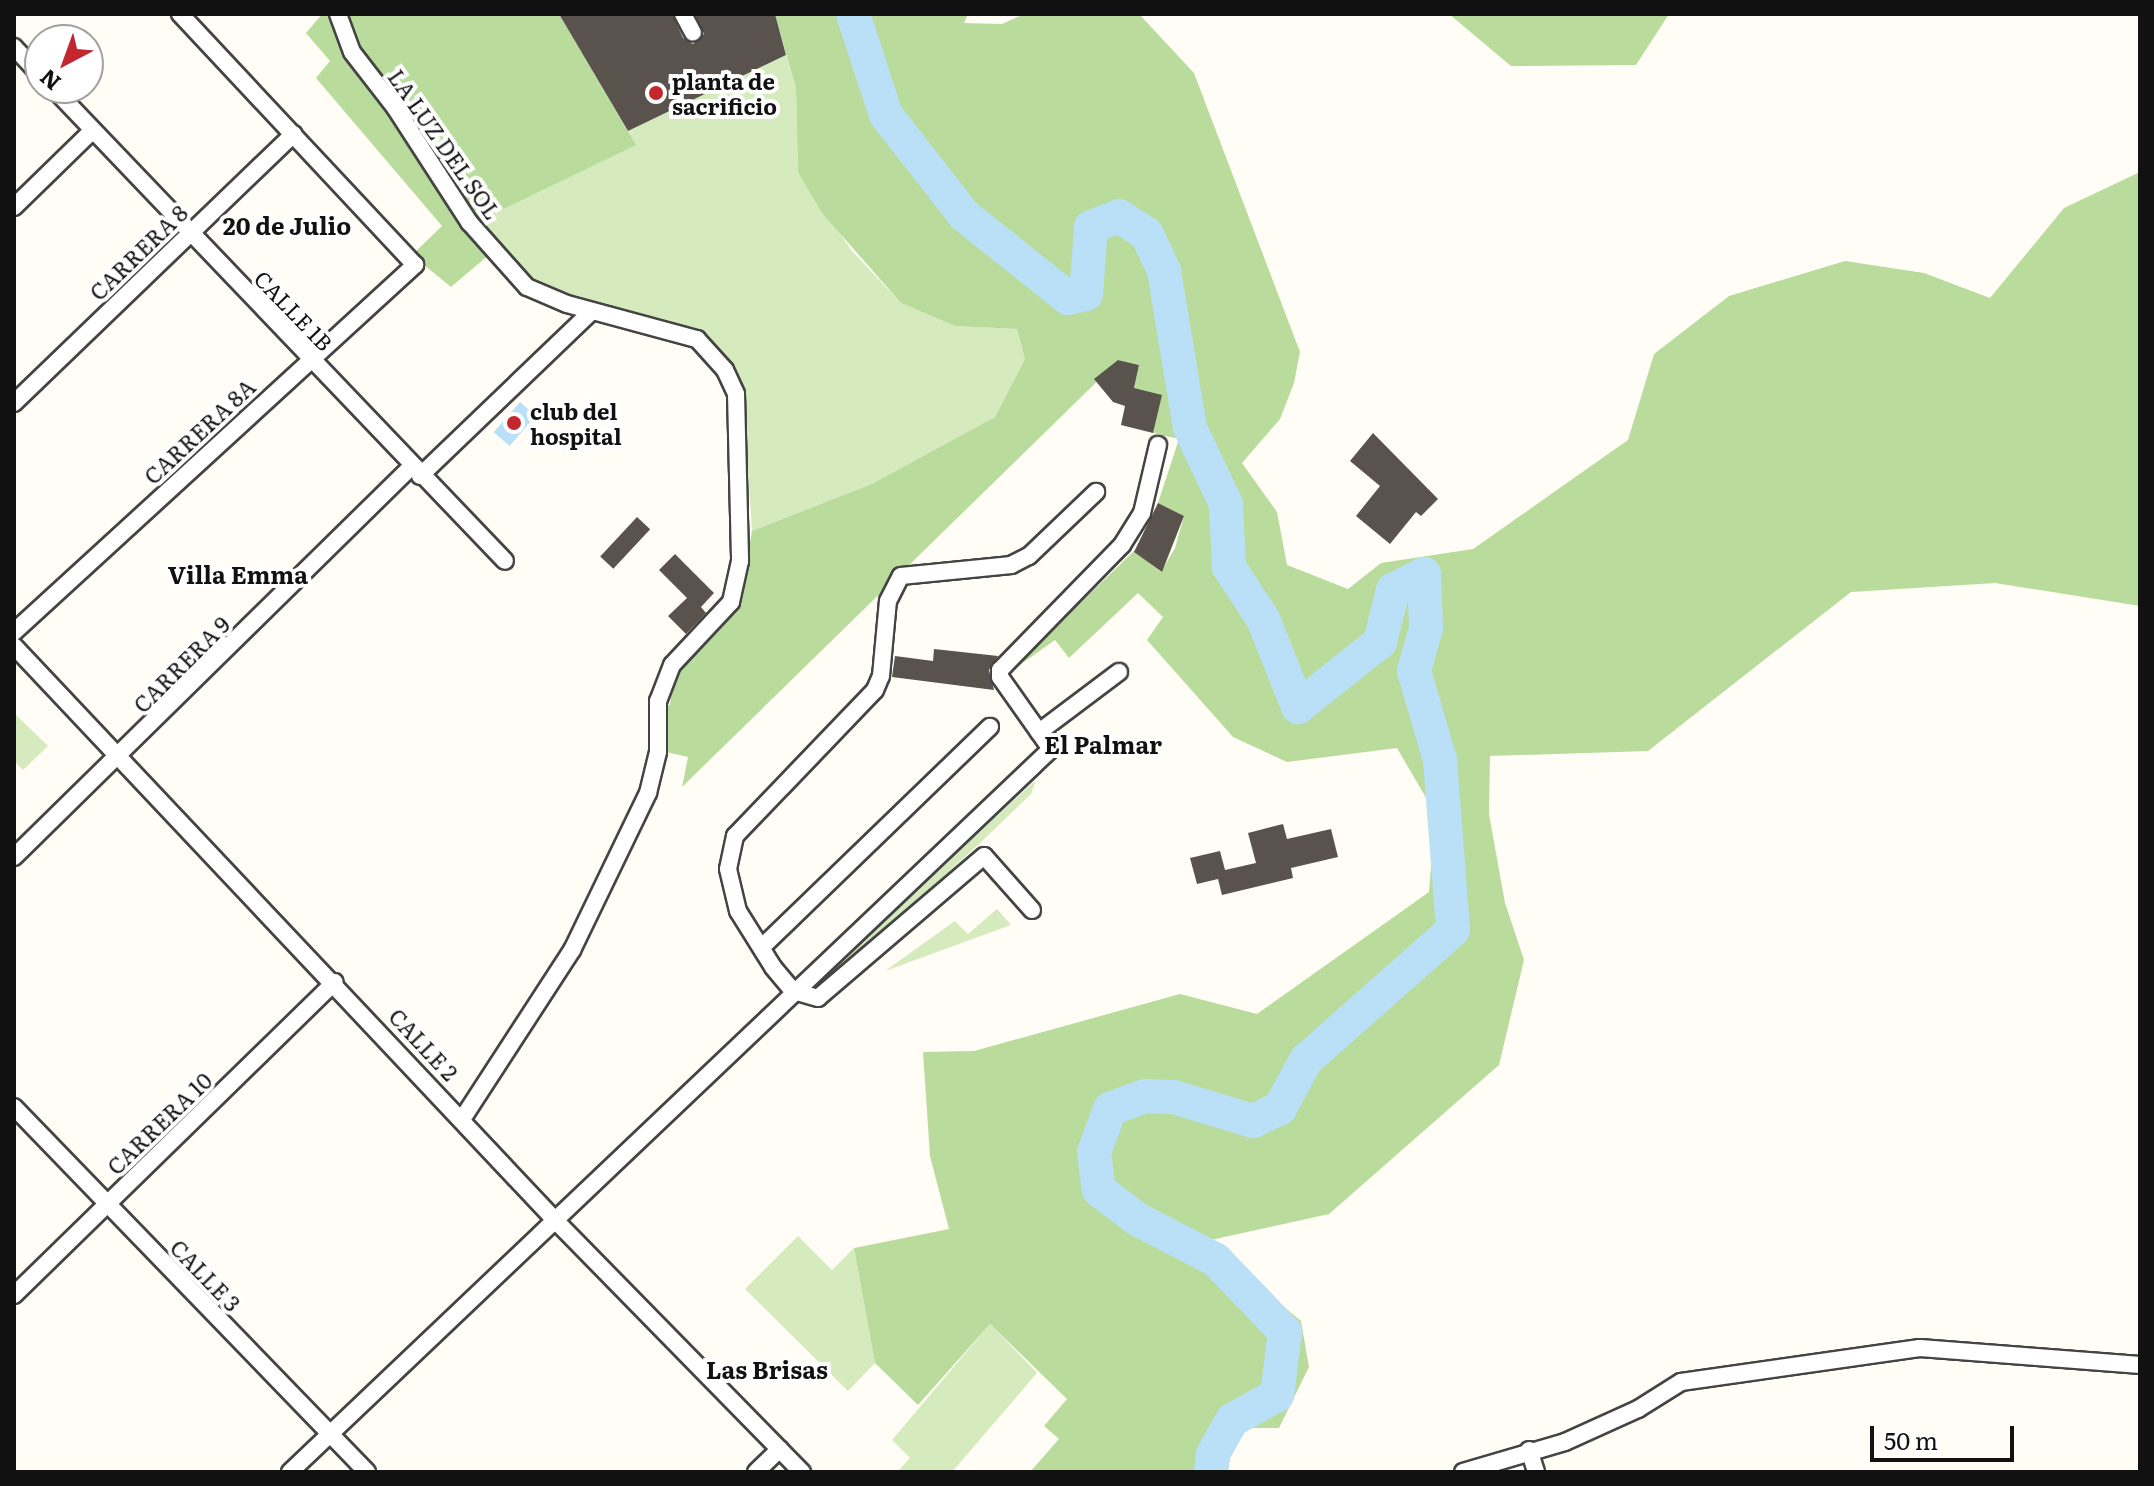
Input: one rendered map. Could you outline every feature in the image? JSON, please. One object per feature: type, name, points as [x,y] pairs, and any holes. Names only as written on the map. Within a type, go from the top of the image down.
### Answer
[{"type":"street","points":[[180,14],[294,134]]},
{"type":"street","name":"LA LUZ DEL SOL","points":[[338,14],[352,52],[396,109],[469,222],[527,287],[592,311],[697,339],[725,370],[736,394],[740,561],[731,602],[672,665],[658,701],[658,752],[648,793],[572,950],[463,1118]]},
{"type":"street","points":[[683,14],[693,33]]},
{"type":"street","name":"CALLE 1B","points":[[68,104],[415,472],[505,561]]},
{"type":"street","points":[[14,207],[93,130]]},
{"type":"street","name":"CARRERA 8","points":[[14,403],[294,134]]},
{"type":"street","name":"CARRERA 8A","points":[[14,632],[415,265],[294,134]]},
{"type":"street","name":"CARRERA 9","points":[[14,857],[415,472],[592,311]]},
{"type":"street","points":[[290,1472],[1051,749],[1000,670],[1122,545],[1142,513],[1158,445]]},
{"type":"street","points":[[1032,910],[984,856],[818,998],[793,991],[762,947],[734,897],[728,869],[735,836],[794,768],[875,690],[881,676],[893,585],[901,576],[1011,565],[1029,556],[1096,492]]},
{"type":"street","name":"CALLE 2","points":[[14,646],[335,982],[555,1220],[802,1472]]},
{"type":"street","points":[[1039,732],[1119,672]]},
{"type":"street","points":[[762,947],[990,727]]},
{"type":"street","name":"CARRERA 10","points":[[14,1295],[335,982]]},
{"type":"street","name":"CALLE 3","points":[[14,1107],[367,1472]]},
{"type":"street","points":[[1463,1472],[1529,1450],[1565,1442],[1614,1421],[1681,1382],[1920,1348],[2140,1365]]},
{"type":"street","points":[[756,1472],[780,1449]]},
{"type":"street","points":[[1529,1450],[1536,1472]]},
{"type":"green space","points":[[322,14],[559,14],[636,145],[475,223],[491,253],[451,287],[412,255],[442,226],[316,78],[330,61],[306,33]]},
{"type":"green space","points":[[775,14],[968,14],[964,23],[1002,24],[1024,14],[1139,14],[1194,73],[1300,352],[1294,383],[1280,419],[1242,463],[1277,512],[1287,565],[1348,589],[1381,563],[1473,549],[1628,440],[1654,354],[1729,296],[1845,261],[1924,273],[1990,298],[2064,208],[2140,172],[2140,606],[1995,583],[1851,592],[1648,751],[1490,756],[1489,814],[1505,903],[1524,960],[1499,1065],[1329,1214],[1211,1240],[1235,1266],[1301,1321],[1309,1367],[1279,1428],[1234,1428],[1228,1472],[1030,1472],[1059,1439],[1044,1426],[1067,1399],[990,1324],[918,1405],[875,1363],[854,1248],[949,1229],[930,1156],[923,1052],[974,1051],[1180,994],[1257,1014],[1429,892],[1435,813],[1397,748],[1287,762],[1233,737],[1147,640],[1163,617],[1138,593],[1069,658],[1055,640],[1006,675],[1134,551],[1161,572],[1175,548],[1184,516],[1158,503],[1179,439],[1153,433],[1134,388],[1139,365],[1119,360],[682,787],[688,757],[666,752],[665,705],[670,705],[674,671],[745,570],[752,531],[874,483],[995,417],[1025,359],[1017,329],[955,326],[901,303],[822,213],[798,172],[796,89]]},
{"type":"green space","points":[[1449,14],[1669,14],[1636,65],[1511,66]]},
{"type":"green space","points":[[786,55],[796,89],[798,172],[852,251],[901,303],[955,326],[1017,329],[1025,359],[995,417],[879,481],[752,531],[743,394],[698,334],[582,304],[529,283],[475,223],[635,145],[628,131]]},
{"type":"green space","points":[[16,715],[48,746],[23,770],[14,761]]},
{"type":"green space","points":[[1036,780],[1031,794],[979,844],[812,996],[802,994]]},
{"type":"green space","points":[[997,909],[1011,925],[885,971],[955,921],[968,934]]},
{"type":"green space","points":[[798,1236],[832,1270],[854,1248],[875,1363],[848,1391],[745,1289]]},
{"type":"green space","points":[[990,1324],[1037,1373],[952,1472],[897,1472],[910,1458],[892,1440]]},
{"type":"water","name":"club del hospital","points":[[520,402],[536,416],[510,446],[494,432]]},
{"type":"building","name":"planta de sacrificio","points":[[559,14],[672,14],[683,38],[693,44],[704,34],[695,14],[775,14],[786,55],[628,131]]},
{"type":"building","points":[[1118,360],[1139,365],[1134,388],[1162,395],[1153,433],[1121,425],[1125,406],[1113,402],[1094,379]]},
{"type":"building","points":[[1373,433],[1438,499],[1421,516],[1416,512],[1390,544],[1356,516],[1380,486],[1350,461]]},
{"type":"building","points":[[1158,503],[1184,516],[1162,572],[1134,552]]},
{"type":"building","points":[[637,517],[650,529],[613,569],[600,556]]},
{"type":"building","points":[[675,554],[714,593],[701,607],[706,613],[686,634],[668,616],[687,598],[659,570]]},
{"type":"building","points":[[934,649],[998,656],[989,670],[994,690],[892,677],[895,656],[933,661]]},
{"type":"building","points":[[1283,824],[1287,839],[1331,829],[1338,857],[1291,868],[1293,878],[1222,895],[1218,879],[1197,884],[1190,858],[1220,851],[1225,870],[1256,863],[1248,833]]},
{"type":"waterway","points":[[853,14],[886,115],[964,215],[1068,298],[1086,294],[1091,227],[1119,216],[1147,234],[1164,271],[1190,428],[1226,504],[1229,567],[1263,619],[1298,707],[1380,642],[1393,590],[1424,574],[1426,628],[1414,671],[1440,760],[1453,930],[1306,1060],[1280,1108],[1253,1121],[1174,1097],[1145,1096],[1110,1109],[1094,1152],[1099,1190],[1137,1219],[1216,1260],[1285,1332],[1277,1395],[1232,1420],[1213,1454],[1211,1472]]},
{"type":"place","name":"planta de sacrificio","points":[[656,93]]},
{"type":"place","name":"club del hospital","points":[[514,423]]},
{"type":"district","name":"20 de Julio","points":[[287,225]]},
{"type":"district","name":"Villa Emma","points":[[238,574]]},
{"type":"district","name":"El Palmar","points":[[1103,744]]},
{"type":"district","name":"Las Brisas","points":[[767,1369]]}]
